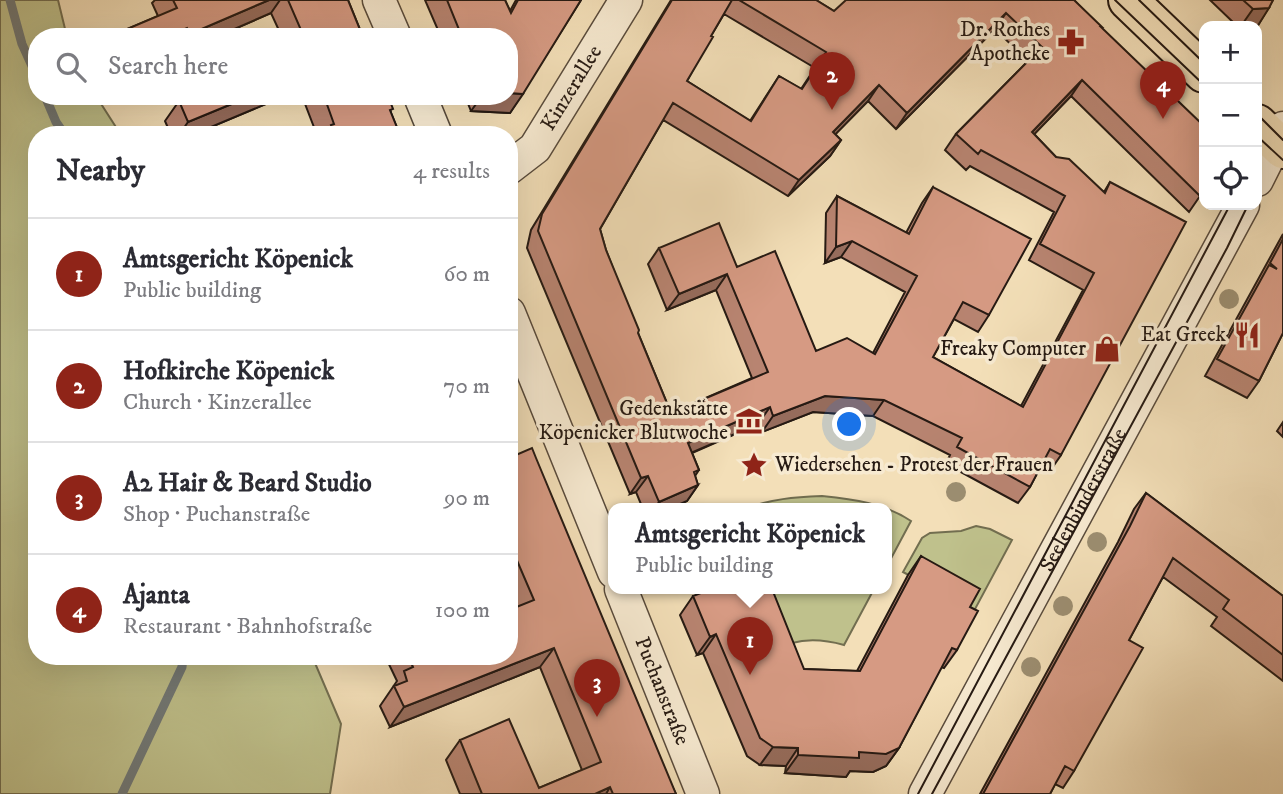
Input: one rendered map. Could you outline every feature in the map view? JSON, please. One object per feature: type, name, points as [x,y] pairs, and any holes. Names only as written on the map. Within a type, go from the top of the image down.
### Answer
[{"type":"main road","points":[[1128,0],[1199,68]]},
{"type":"street","points":[[379,0],[391,28]]},
{"type":"street","name":"Kinzerallee","points":[[518,161],[535,148],[626,0]]},
{"type":"street","points":[[424,105],[432,126]]},
{"type":"street","points":[[1262,168],[1275,136]]},
{"type":"street","name":"Seelenbinderstraße","points":[[925,794],[1240,210]]},
{"type":"street","points":[[518,335],[608,557]]},
{"type":"street","name":"Puchanstraße","points":[[623,594],[703,794]]},
{"type":"green space","points":[[0,0],[58,0],[65,28],[28,28],[28,105],[102,105],[115,126],[28,126],[28,665],[316,665],[341,724],[330,794],[0,794]]},
{"type":"green space","points":[[822,496],[868,503],[764,503]]},
{"type":"green space","points":[[892,511],[911,521],[892,557]]},
{"type":"green space","points":[[976,526],[990,529],[1012,540],[974,611],[903,572],[922,538],[930,533],[961,531]]},
{"type":"green space","points":[[772,594],[871,594],[844,645],[818,640],[792,643]]},
{"type":"building","points":[[173,0],[269,0],[204,28],[130,28],[177,8]]},
{"type":"building","points":[[288,0],[348,0],[359,28],[300,28]]},
{"type":"building","points":[[447,0],[505,0],[511,13],[518,0],[581,0],[523,94],[518,94],[518,28],[458,28]]},
{"type":"building","points":[[672,0],[732,0],[687,81],[751,121],[779,76],[802,89],[826,52],[739,0],[816,0],[834,11],[846,0],[1074,0],[1199,121],[1199,195],[1082,80],[1032,132],[1056,157],[1069,159],[1105,193],[1110,182],[1186,222],[1061,455],[1050,449],[1030,487],[957,447],[962,438],[884,400],[825,396],[773,416],[770,407],[688,443],[699,470],[694,472],[698,485],[659,502],[648,476],[641,478],[538,231],[542,214]],"holes":[[[1006,13],[1042,47],[956,134],[978,154],[981,150],[1065,196],[1040,244],[1094,273],[1023,407],[933,357],[963,302],[989,315],[1031,239],[933,187],[909,234],[837,196],[836,247],[852,241],[917,276],[875,354],[847,338],[816,351],[775,251],[737,267],[719,223],[659,248],[679,294],[727,274],[768,372],[671,413],[600,229],[673,103],[799,180],[841,140],[833,132],[879,85],[907,113]]]},
{"type":"building","points":[[1243,0],[1273,0],[1269,8],[1253,9]]},
{"type":"building","points":[[181,105],[229,105],[188,122]]},
{"type":"building","points":[[327,105],[391,105],[393,109],[390,110],[396,126],[331,126],[334,124]]},
{"type":"building","points":[[1283,239],[1283,333],[1259,381],[1217,359],[1269,265],[1277,269],[1270,263]]},
{"type":"building","points":[[532,448],[676,794],[613,794],[610,787],[595,794],[482,794],[460,740],[509,719],[539,788],[601,762],[554,648],[518,662],[518,606],[534,600],[518,563],[518,454]]},
{"type":"building","points":[[1146,493],[1283,596],[1283,655],[1223,609],[1229,600],[1173,558],[1129,640],[1143,648],[1074,771],[1065,766],[1050,794],[983,794],[1130,526]]},
{"type":"building","points":[[921,556],[980,589],[970,607],[978,611],[957,650],[952,648],[899,748],[886,754],[859,752],[859,758],[798,755],[798,748],[773,747],[760,738],[716,634],[710,637],[693,596],[774,594],[804,669],[860,671]]},
{"type":"building","points":[[412,665],[511,665],[404,707],[394,686],[407,681],[404,671],[413,667]]},
{"type":"waterway","points":[[10,0],[28,57]]},
{"type":"waterway","points":[[49,105],[59,126]]},
{"type":"waterway","points":[[122,794],[182,665]]},
{"type":"tram line","points":[[1115,0],[1203,84]]},
{"type":"tram line","points":[[1139,0],[1199,58]]},
{"type":"tram line","points":[[1262,119],[1283,140]]},
{"type":"tram line","points":[[1262,141],[1283,160]]},
{"type":"tram line","points":[[918,794],[1227,210]]},
{"type":"tram line","points":[[932,794],[1246,210]]},
{"type":"place","name":"Dr. Rothes Apotheke","points":[[1071,42]]},
{"type":"place","name":"Hofkirche Köpenick","points":[[832,110]]},
{"type":"place","name":"Ajanta","points":[[1163,119]]},
{"type":"place","name":"Eat Greek","points":[[1247,335]]},
{"type":"place","name":"Freaky Computer","points":[[1107,349]]},
{"type":"place","name":"Gedenkstätte Köpenicker Blutwoche","points":[[749,421]]},
{"type":"place","name":"Wiedersehen - Protest der Frauen","points":[[754,465]]},
{"type":"place","name":"Amtsgericht Köpenick","points":[[750,675]]},
{"type":"place","name":"A2 Hair & Beard Studio","points":[[597,717]]}]
